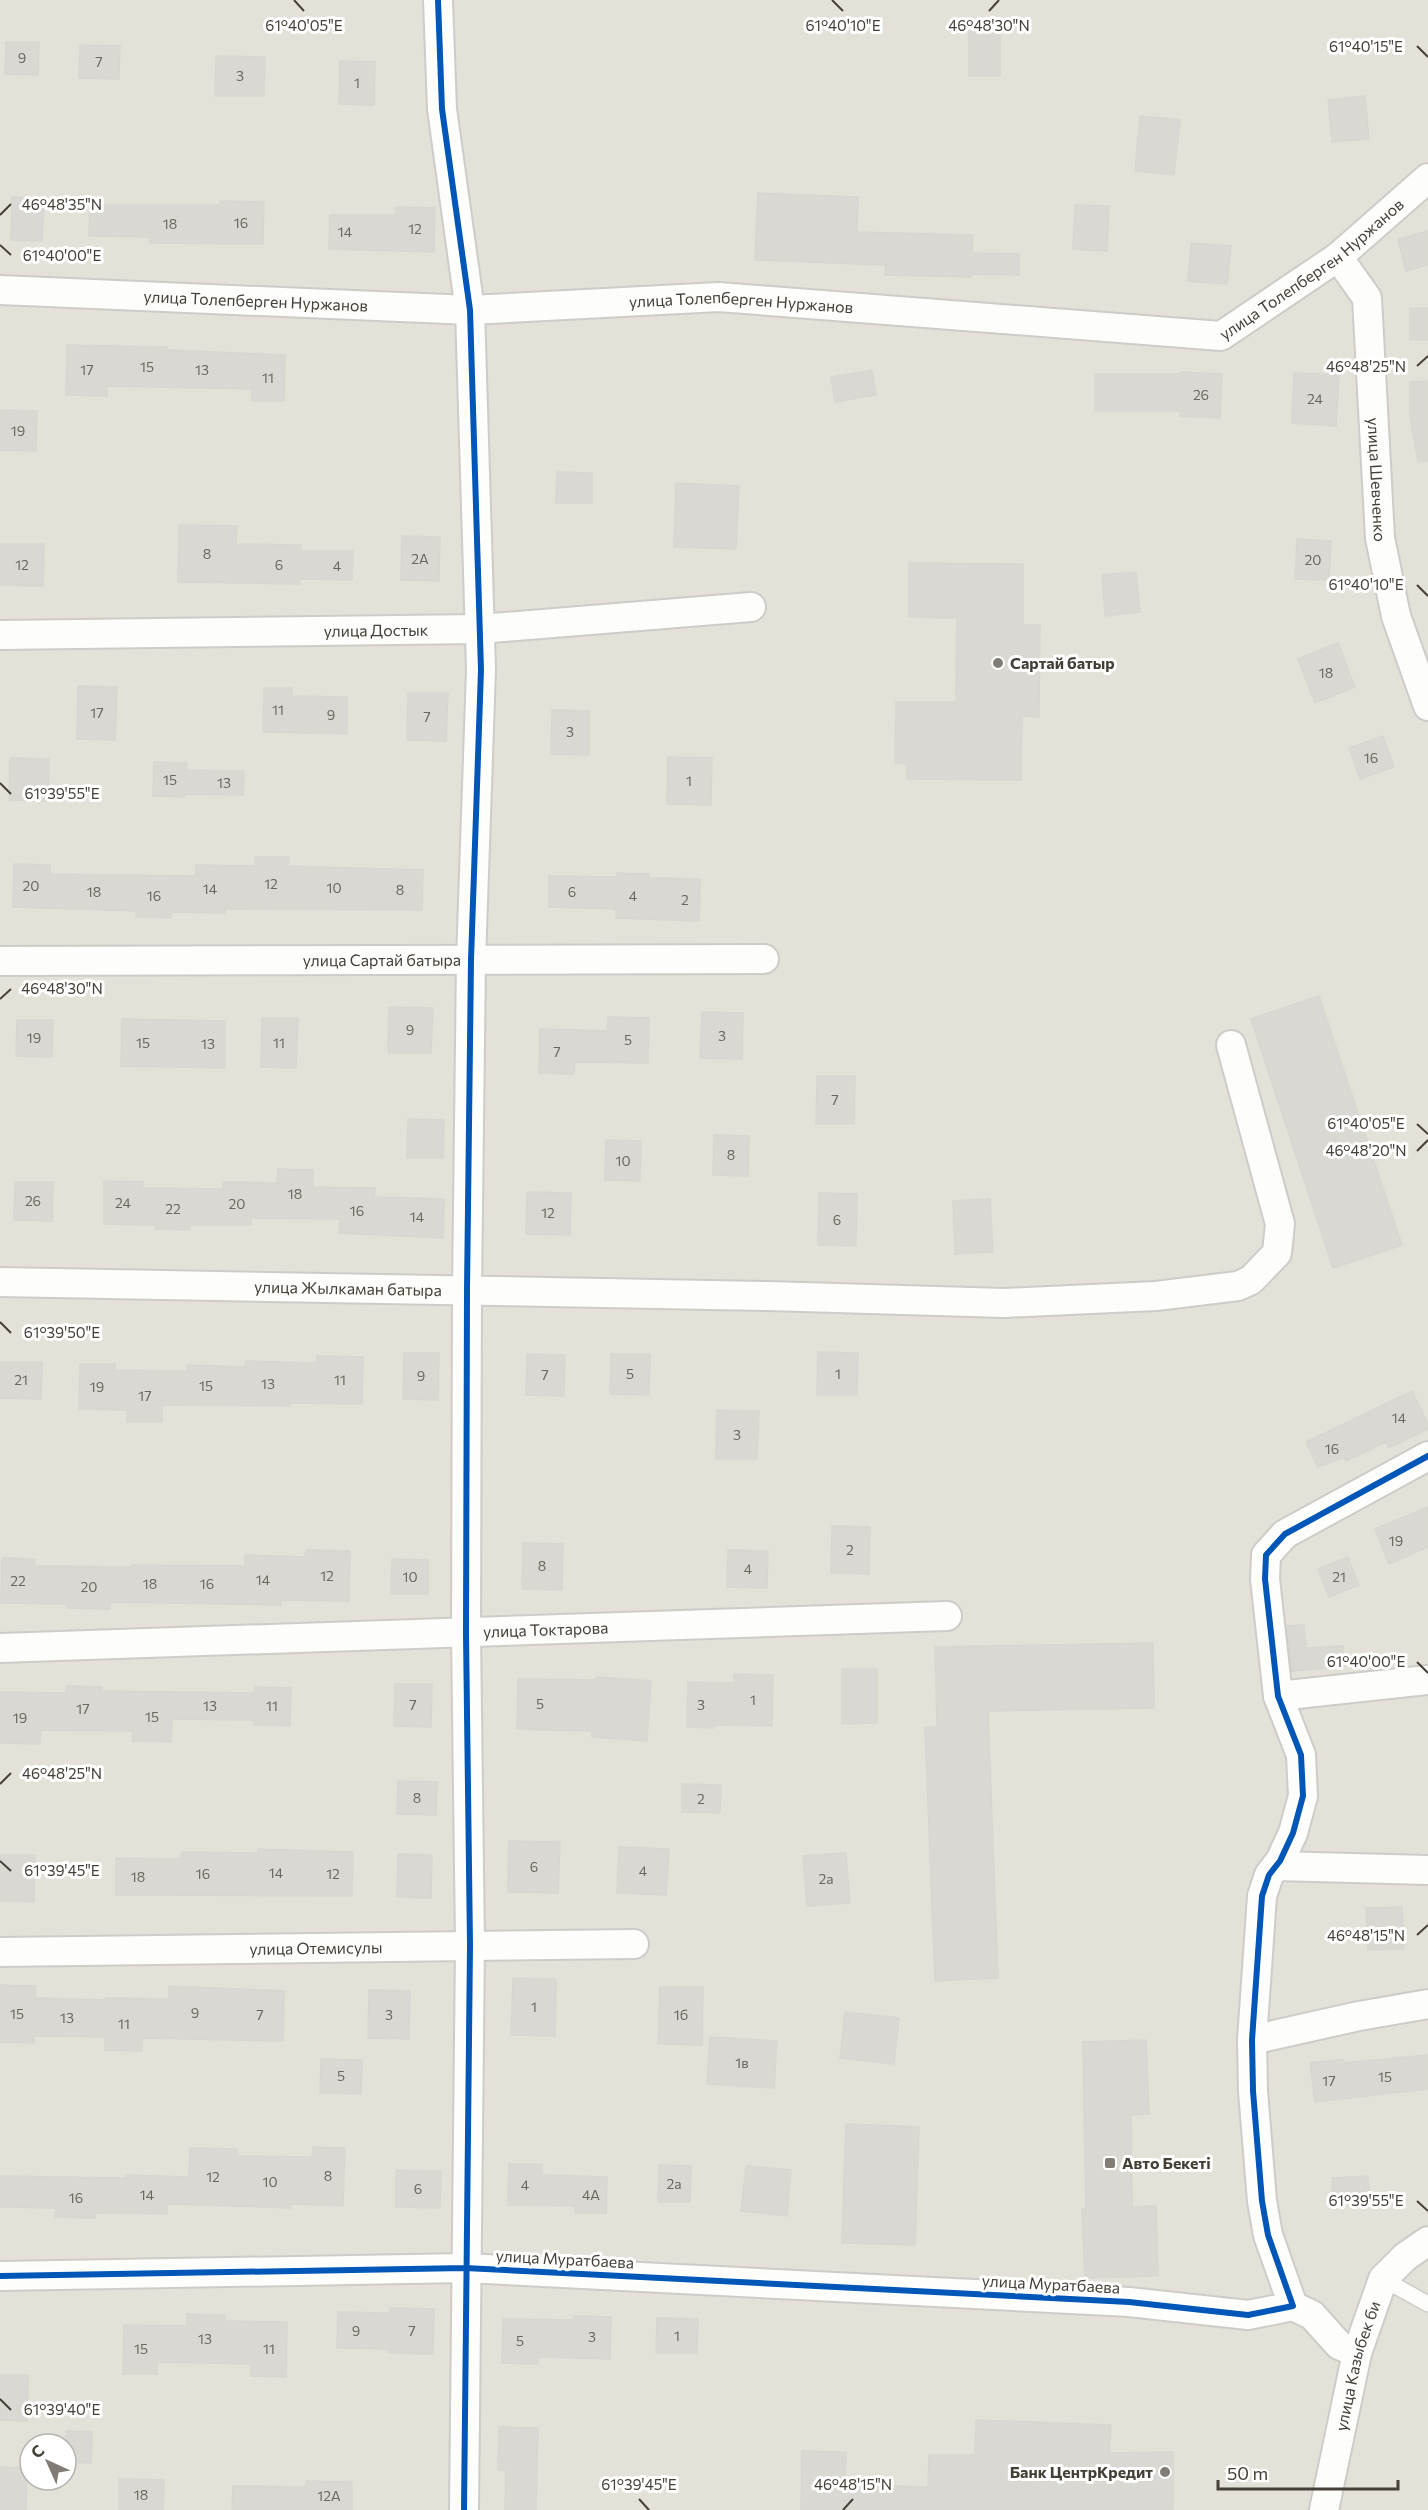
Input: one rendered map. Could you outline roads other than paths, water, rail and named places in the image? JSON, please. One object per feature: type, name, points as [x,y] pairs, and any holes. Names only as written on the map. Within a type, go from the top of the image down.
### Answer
[{"type":"street","points":[[438,0],[442,109],[470,310],[481,670],[471,960],[467,1290],[466,1634],[470,1945],[464,2510]]},
{"type":"street","name":"улица Толепберген Нуржанов","points":[[0,290],[470,310],[719,297],[1221,336],[1338,257],[1428,178]]},
{"type":"street","name":"улица Шевченко","points":[[1338,257],[1367,298],[1380,538],[1395,616],[1428,706]]},
{"type":"street","name":"улица Достык","points":[[0,635],[480,629],[751,607]]},
{"type":"street","name":"улица Сартай батыра","points":[[0,961],[764,959]]},
{"type":"street","name":"улица Жылкаман батыра","points":[[0,1282],[768,1296],[1004,1303],[1156,1296],[1238,1286],[1251,1280],[1277,1253],[1280,1224],[1231,1045]]},
{"type":"street","points":[[1357,2353],[1339,2345],[1312,2315],[1293,2306],[1268,2235],[1262,2201],[1252,2091],[1252,2040],[1263,1896],[1269,1875],[1293,1833],[1303,1796],[1301,1755],[1278,1696],[1265,1579],[1266,1554],[1285,1534],[1428,1456]]},
{"type":"street","name":"улица Токтарова","points":[[0,1648],[947,1616]]},
{"type":"street","points":[[1278,1696],[1428,1680]]},
{"type":"street","points":[[1276,1866],[1428,1870]]},
{"type":"street","name":"улица Отемисулы","points":[[0,1952],[634,1944]]},
{"type":"street","points":[[1252,2040],[1359,2016],[1428,2004]]},
{"type":"street","name":"улица Казыбек би","points":[[1324,2510],[1357,2353],[1383,2279],[1405,2257],[1428,2241]]},
{"type":"street","name":"улица Муратбаева","points":[[0,2276],[465,2268],[1129,2302],[1248,2315],[1293,2306]]},
{"type":"lane","points":[[1383,2279],[1428,2304]]},
{"type":"place","name":"Сартай батыр","points":[[998,663]]},
{"type":"place","name":"Авто Бекетi","points":[[1110,2163]]},
{"type":"place","name":"Банк ЦентрКредит","points":[[1165,2472]]}]
